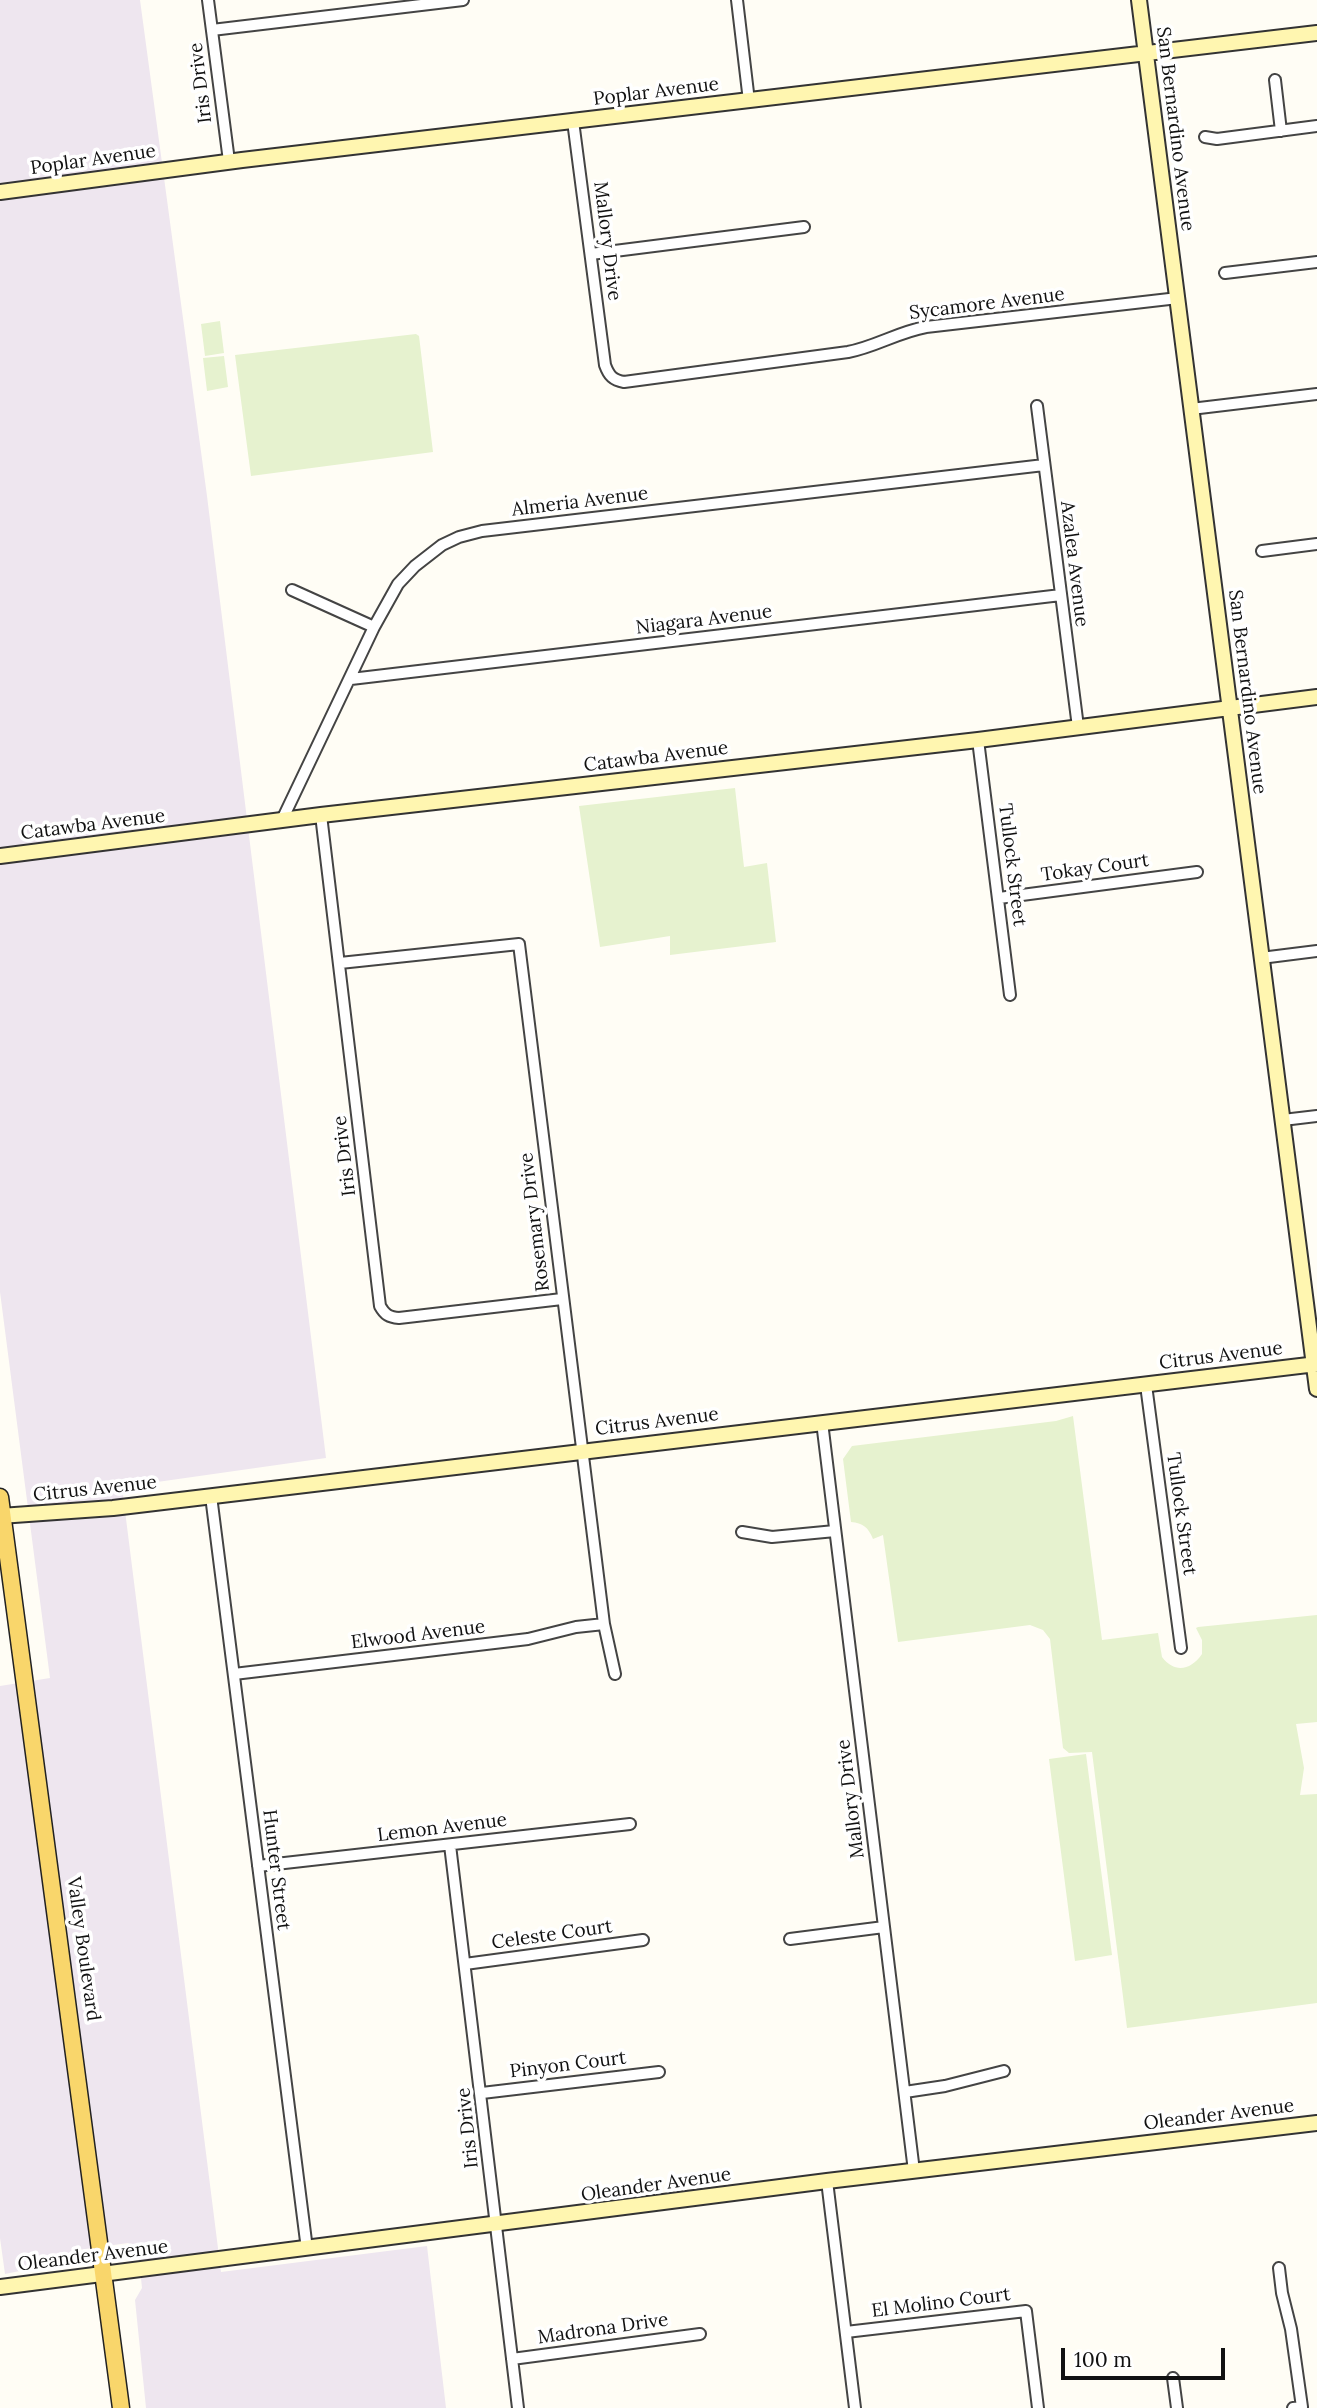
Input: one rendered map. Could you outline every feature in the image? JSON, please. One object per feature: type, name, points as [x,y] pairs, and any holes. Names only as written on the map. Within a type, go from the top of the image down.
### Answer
[{"type":"main road","name":"Valley Boulevard","points":[[0,1497],[121,2408]]},
{"type":"street","name":"Iris Drive","points":[[208,0],[229,161]]},
{"type":"street","points":[[212,30],[463,0]]},
{"type":"street","points":[[737,0],[749,101]]},
{"type":"street","name":"San Bernardino Avenue","points":[[1139,0],[1317,1389]]},
{"type":"street","name":"Poplar Avenue","points":[[0,192],[229,161],[1317,33]]},
{"type":"street","points":[[1275,80],[1281,131]]},
{"type":"street","name":"Mallory Drive","points":[[573,121],[605,365]]},
{"type":"street","points":[[1205,138],[1217,139],[1317,127]]},
{"type":"street","points":[[591,254],[804,227]]},
{"type":"street","points":[[1225,273],[1317,262]]},
{"type":"street","name":"Sycamore Avenue","points":[[605,365],[611,377],[624,382],[848,352],[926,327],[1178,298]]},
{"type":"street","points":[[1191,409],[1317,394]]},
{"type":"street","name":"Azalea Avenue","points":[[1037,406],[1078,727]]},
{"type":"street","name":"Almeria Avenue","points":[[282,820],[374,628],[398,584],[415,566],[442,545],[459,537],[482,531],[1044,465]]},
{"type":"street","points":[[1262,551],[1317,544]]},
{"type":"street","points":[[292,590],[374,628]]},
{"type":"street","name":"Niagara Avenue","points":[[351,678],[1061,595]]},
{"type":"street","name":"Catawba Avenue","points":[[0,856],[321,815],[978,740],[1317,697]]},
{"type":"street","name":"Tullock Street","points":[[978,740],[1010,995]]},
{"type":"street","name":"Iris Drive","points":[[321,815],[380,1306],[387,1316],[399,1318],[562,1299]]},
{"type":"street","name":"Tokay Court","points":[[999,898],[1197,872]]},
{"type":"street","name":"Rosemary Drive","points":[[340,963],[519,944],[604,1624],[615,1674]]},
{"type":"street","points":[[1261,958],[1317,951]]},
{"type":"street","points":[[1283,1120],[1317,1116]]},
{"type":"street","name":"Citrus Avenue","points":[[1,1517],[113,1508],[1315,1364]]},
{"type":"street","name":"Tullock Street","points":[[1146,1385],[1181,1648]]},
{"type":"street","name":"Mallory Drive","points":[[822,1422],[914,2171]]},
{"type":"street","name":"Hunter Street","points":[[211,1496],[307,2249]]},
{"type":"street","points":[[742,1532],[772,1537],[835,1531]]},
{"type":"street","name":"Elwood Avenue","points":[[234,1674],[528,1639],[604,1624]]},
{"type":"street","name":"Lemon Avenue","points":[[258,1867],[630,1824]]},
{"type":"street","name":"Iris Drive","points":[[450,1845],[518,2408]]},
{"type":"street","points":[[790,1939],[884,1927]]},
{"type":"street","name":"Celeste Court","points":[[465,1964],[643,1940]]},
{"type":"street","points":[[905,2092],[945,2086],[1004,2071]]},
{"type":"street","name":"Pinyon Court","points":[[482,2094],[659,2072]]},
{"type":"street","name":"Oleander Avenue","points":[[0,2287],[827,2181],[1317,2123]]},
{"type":"street","points":[[827,2181],[855,2408]]},
{"type":"street","points":[[1279,2267],[1291,2329],[1298,2407]]},
{"type":"street","name":"El Molino Court","points":[[846,2332],[1026,2311],[1038,2408]]},
{"type":"street","name":"Madrona Drive","points":[[512,2359],[700,2334]]},
{"type":"street","points":[[1173,2378],[1177,2408]]},
{"type":"shaded area","points":[[0,0],[140,0],[207,496],[326,1458],[122,1487],[221,2272],[427,2246],[446,2408],[146,2408],[135,2300],[142,2288],[138,2250],[128,2243],[71,2251],[64,2262],[5,2274],[0,2238],[0,1686],[50,1678],[0,1292]]},
{"type":"green space","points":[[220,321],[224,353],[205,356],[201,324]]},
{"type":"green space","points":[[416,334],[419,336],[433,452],[251,476],[235,355]]},
{"type":"green space","points":[[224,356],[228,387],[207,391],[203,358]]},
{"type":"green space","points":[[735,788],[744,867],[767,863],[776,942],[670,955],[670,936],[600,947],[579,806]]},
{"type":"green space","points":[[1073,1416],[1102,1640],[1158,1633],[1162,1657],[1172,1666],[1183,1668],[1193,1664],[1202,1654],[1202,1640],[1196,1628],[1198,1627],[1317,1615],[1317,1722],[1296,1724],[1304,1768],[1300,1795],[1317,1794],[1317,2003],[1127,2028],[1092,1752],[1069,1753],[1063,1748],[1050,1639],[1043,1630],[1030,1625],[898,1642],[883,1535],[873,1539],[865,1526],[851,1522],[843,1459],[852,1446],[1056,1421]]},
{"type":"green space","points":[[1086,1754],[1112,1955],[1075,1961],[1049,1759]]}]
